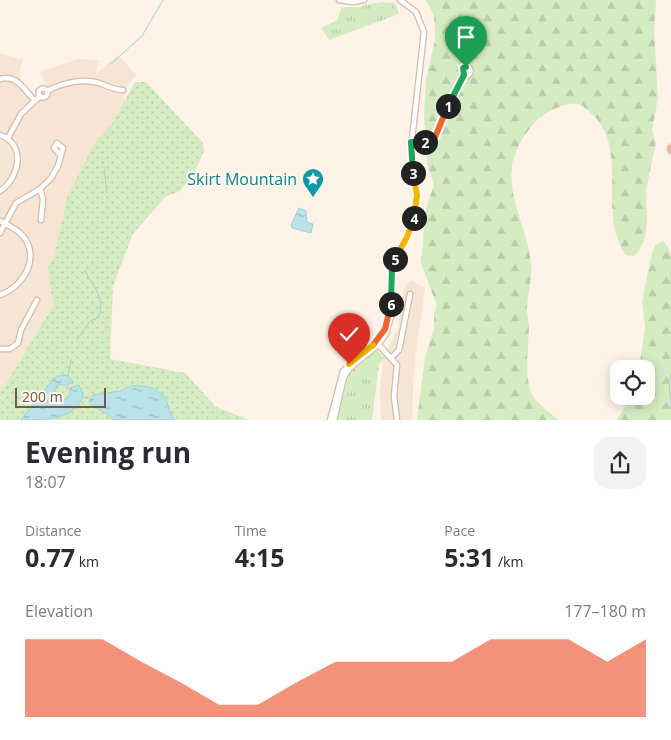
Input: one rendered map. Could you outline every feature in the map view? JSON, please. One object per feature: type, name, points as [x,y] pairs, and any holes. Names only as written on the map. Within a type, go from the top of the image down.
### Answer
[{"type":"street","points":[[339,0],[364,0]]},
{"type":"street","points":[[332,420],[346,372],[389,330],[393,314],[395,291],[394,261],[409,232],[416,202],[416,184],[411,161],[411,142],[424,32],[416,12],[400,0]]},
{"type":"street","points":[[411,142],[428,142],[435,137],[442,116],[464,75]]},
{"type":"street","points":[[0,79],[9,78],[15,80],[34,100]]},
{"type":"street","points":[[8,138],[20,114],[40,96],[41,89],[47,91],[61,85],[84,81],[123,90]]},
{"type":"street","points":[[0,135],[8,138],[17,151],[17,162],[11,181],[0,191]]},
{"type":"street","points":[[0,233],[2,222],[16,203],[40,189],[55,172],[60,156]]},
{"type":"street","points":[[40,189],[43,199],[41,220]]},
{"type":"street","points":[[0,295],[19,284],[24,278],[29,261],[29,250],[22,235],[2,222]]},
{"type":"street","points":[[391,358],[399,350],[410,294]]},
{"type":"street","points":[[0,349],[10,349],[18,343],[21,330],[36,300]]},
{"type":"street","points":[[377,343],[398,368],[394,396],[397,420]]},
{"type":"shaded area","points":[[0,54],[23,59],[20,69],[21,81],[34,95],[39,88],[46,84],[40,72],[77,59],[99,60],[96,74],[118,55],[136,75],[125,90],[124,105],[113,122],[94,144],[54,257],[48,266],[50,289],[54,303],[0,393]]},
{"type":"shaded area","points":[[412,280],[425,288],[414,366],[412,420],[381,420],[380,390],[384,355],[398,328],[403,291],[407,283]]},
{"type":"green space","points":[[426,0],[656,0],[654,31],[658,98],[652,130],[656,143],[646,190],[647,222],[645,238],[639,251],[634,256],[626,255],[617,239],[613,221],[610,146],[604,130],[586,109],[574,103],[543,115],[527,132],[515,154],[512,186],[529,249],[531,266],[527,309],[529,326],[528,381],[534,398],[558,420],[417,420],[425,357],[434,329],[434,313],[437,306],[421,263],[426,209],[434,185],[427,163],[424,113],[426,79],[435,40],[434,16]]},
{"type":"green space","points":[[381,2],[395,3],[399,14],[329,40],[321,28],[337,20],[342,7],[357,7]]},
{"type":"green space","points":[[135,82],[146,82],[203,143],[204,151],[194,173],[180,191],[165,197],[133,234],[113,286],[110,359],[185,373],[216,407],[250,420],[0,420],[0,393],[54,304],[50,289],[48,266],[54,257],[67,198],[94,144],[113,122]]},
{"type":"green space","points":[[663,241],[668,247],[671,256],[671,420],[617,420],[626,405],[655,405],[655,360],[640,360],[645,327],[642,302],[652,252],[656,245]]},
{"type":"green space","points":[[377,350],[385,358],[379,364],[372,420],[336,420],[349,374]]},
{"type":"water","points":[[299,208],[306,211],[307,222],[313,224],[311,233],[292,228],[291,225]]},
{"type":"water","points":[[63,375],[68,376],[73,382],[67,385],[57,385],[54,395],[61,401],[64,400],[70,393],[70,388],[79,385],[83,395],[74,409],[67,414],[49,419],[21,420],[54,378]]},
{"type":"water","points":[[131,386],[143,386],[158,391],[166,399],[170,413],[175,420],[113,420],[89,401],[93,395],[121,391]]},
{"type":"waterway","points":[[111,64],[142,36],[163,0]]},
{"type":"waterway","points":[[104,167],[107,193]]},
{"type":"waterway","points":[[77,340],[90,321],[98,318],[101,304],[100,298],[85,270]]},
{"type":"waterway","points":[[68,376],[71,360]]},
{"type":"waterway","points":[[671,373],[669,382],[671,408]]},
{"type":"place","name":"Skirt Mountain","points":[[313,198]]},
{"type":"route","points":[[349,364],[376,342],[387,324],[393,291],[392,266],[414,218],[417,195],[411,161],[411,142],[428,142],[435,137],[442,116],[464,75],[462,70],[466,67]]}]
